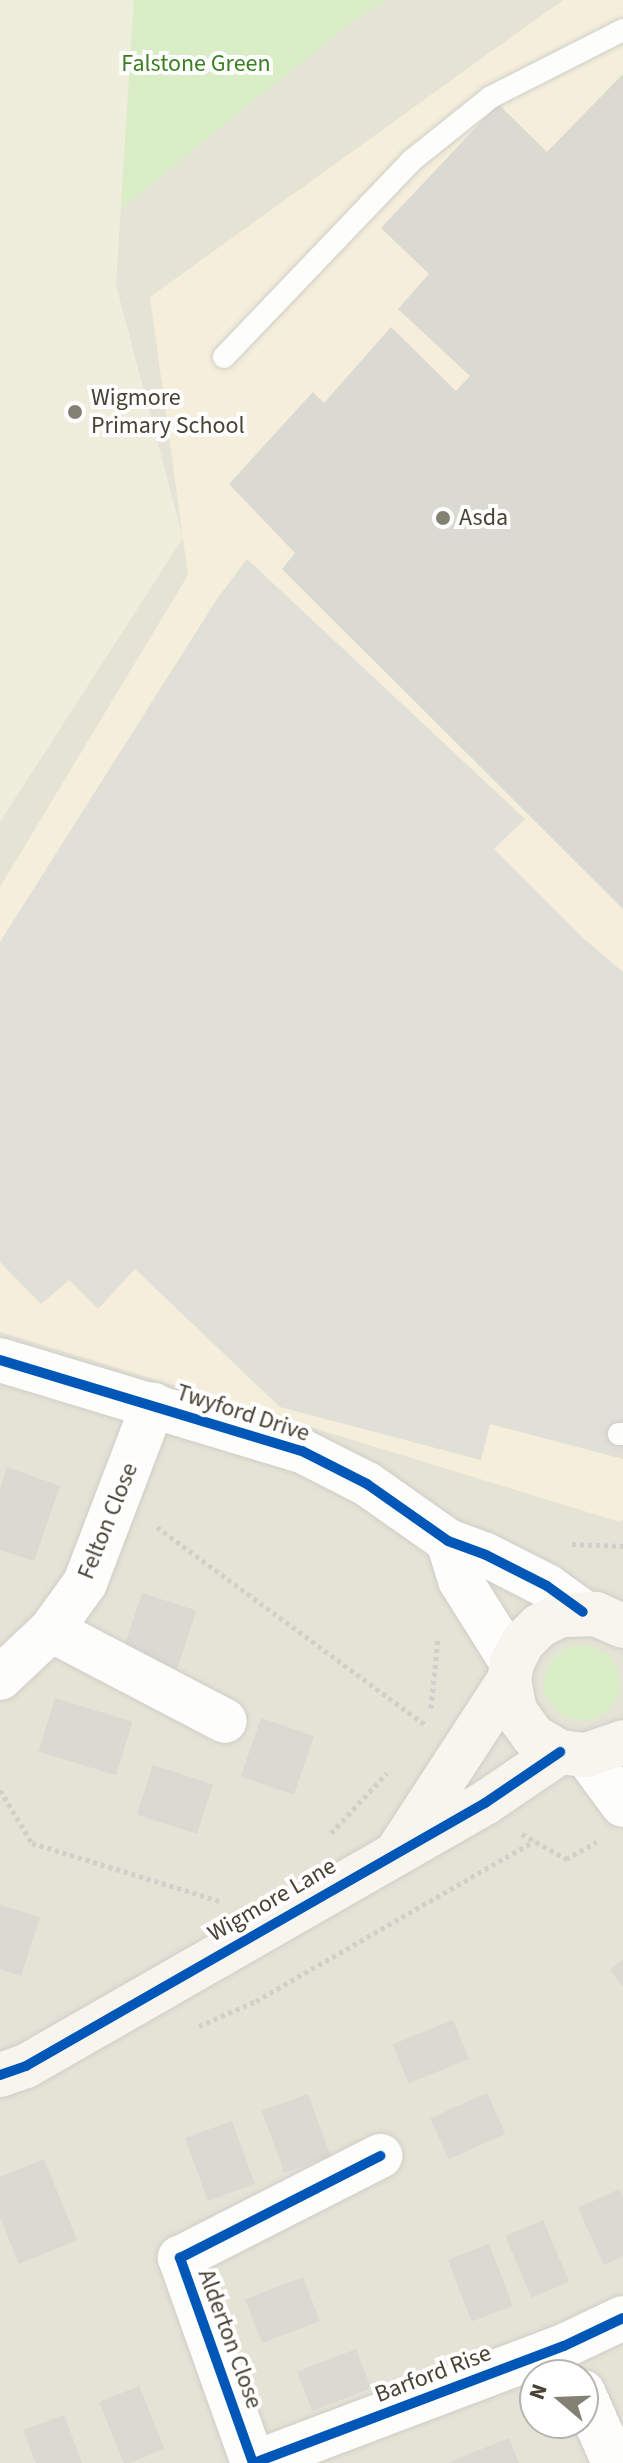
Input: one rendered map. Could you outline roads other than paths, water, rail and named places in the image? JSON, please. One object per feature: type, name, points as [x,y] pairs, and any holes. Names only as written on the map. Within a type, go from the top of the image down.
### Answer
[{"type":"street","name":"Twyford Drive","points":[[0,1360],[302,1451],[367,1484],[448,1541],[486,1555],[606,1613]]},
{"type":"street","name":"Felton Close","points":[[0,1678],[51,1630],[85,1583],[153,1405]]},
{"type":"street","points":[[448,1541],[460,1580],[511,1672],[515,1711],[533,1736],[590,1749],[612,1823]]},
{"type":"street","name":"Wigmore Lane","points":[[398,1851],[511,1672],[523,1642],[539,1626],[560,1615],[606,1613]]},
{"type":"street","points":[[51,1630],[225,1721]]},
{"type":"street","name":"Wigmore Lane","points":[[0,2075],[26,2066],[398,1851],[590,1749]]},
{"type":"street","name":"Alderton Close","points":[[254,2463],[180,2258],[380,2156]]},
{"type":"street","name":"Barford Rise","points":[[572,2359],[623,2318]]},
{"type":"street","name":"Barford Rise","points":[[254,2463],[519,2377]]},
{"type":"street","points":[[599,2429],[614,2463]]},
{"type":"lane","points":[[224,357],[411,161],[491,97],[623,30]]},
{"type":"place","name":"Wigmore Primary School","points":[[75,412]]},
{"type":"place","name":"Asda","points":[[443,518]]},
{"type":"park label","name":"Falstone Green","points":[[196,64]]}]
